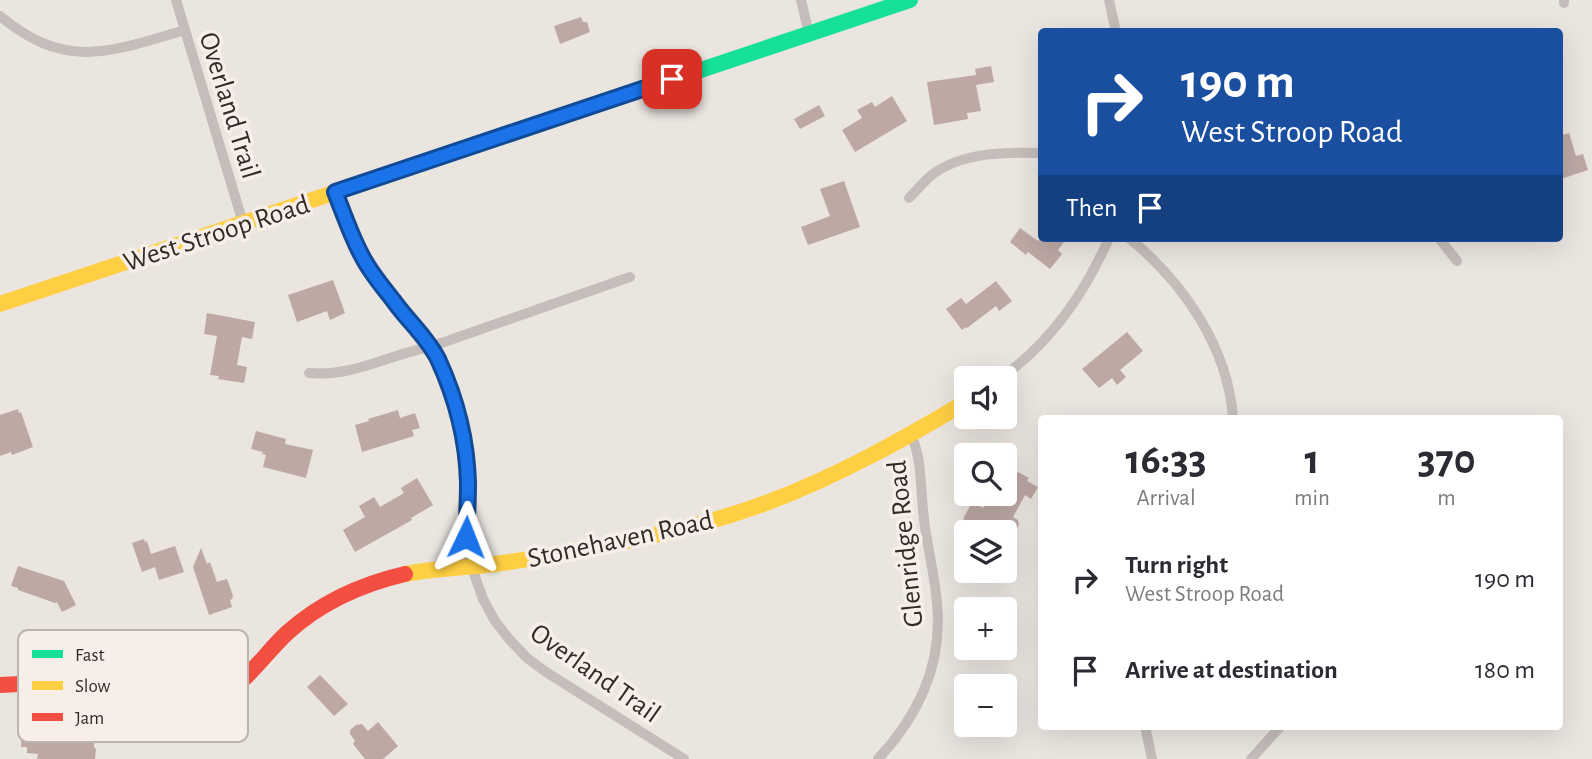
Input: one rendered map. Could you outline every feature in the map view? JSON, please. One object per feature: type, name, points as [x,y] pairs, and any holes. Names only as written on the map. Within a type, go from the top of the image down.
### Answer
[{"type":"street","name":"Overland Trail","points":[[176,0],[243,223]]},
{"type":"street","points":[[801,0],[809,34]]},
{"type":"street","name":"West Stroop Road","points":[[0,304],[910,0]]},
{"type":"street","points":[[1109,0],[1115,28]]},
{"type":"street","points":[[0,16],[33,39],[67,51],[115,50],[185,30]]},
{"type":"street","points":[[909,198],[933,174],[967,159],[997,154],[1038,153]]},
{"type":"street","name":"Overland Trail","points":[[335,192],[363,258],[430,347],[451,391],[466,452],[466,551],[483,599],[495,621],[527,658],[546,672],[684,759]]},
{"type":"street","points":[[1016,366],[1058,327],[1075,302],[1107,242]]},
{"type":"street","points":[[1133,242],[1161,268],[1205,329],[1221,360],[1232,415]]},
{"type":"street","points":[[1442,242],[1457,261]]},
{"type":"street","points":[[309,373],[344,372],[430,347],[630,277]]},
{"type":"street","name":"Stonehaven Road","points":[[248,673],[288,632],[309,615],[364,586],[424,570],[498,564],[689,527],[791,493],[841,471],[954,409]]},
{"type":"street","name":"Glenridge Road","points":[[878,759],[909,721],[930,675],[936,649],[937,602],[923,517],[919,459],[911,435]]},
{"type":"street","name":"Stonehaven Road","points":[[0,685],[18,684]]},
{"type":"street","points":[[1145,730],[1152,759]]},
{"type":"street","points":[[1251,759],[1277,730]]},
{"type":"building","points":[[581,17],[583,22],[587,22],[590,32],[560,44],[554,26]]},
{"type":"building","points":[[991,66],[994,82],[976,85],[981,111],[967,113],[968,119],[934,125],[927,82],[976,75],[975,69]]},
{"type":"building","points":[[892,96],[907,121],[855,152],[842,130],[862,118],[857,110],[872,102],[875,107]]},
{"type":"building","points":[[819,105],[825,116],[800,129],[794,119]]},
{"type":"building","points":[[1569,133],[1576,156],[1583,154],[1588,170],[1563,178],[1563,135]]},
{"type":"building","points":[[844,181],[860,227],[808,245],[801,227],[830,216],[820,189]]},
{"type":"building","points":[[1020,228],[1038,242],[1064,242],[1058,250],[1062,254],[1050,269],[1010,242]]},
{"type":"building","points":[[333,280],[345,313],[330,320],[327,311],[297,322],[288,295]]},
{"type":"building","points":[[996,281],[1012,301],[999,311],[996,306],[962,330],[946,309],[961,298],[966,304]]},
{"type":"building","points":[[207,313],[255,322],[252,339],[242,337],[237,365],[247,367],[244,383],[210,375],[217,336],[204,334]]},
{"type":"building","points":[[1127,332],[1143,351],[1120,370],[1126,377],[1117,385],[1112,378],[1099,388],[1082,369]]},
{"type":"building","points":[[18,409],[33,447],[12,455],[11,452],[0,456],[0,415]]},
{"type":"building","points":[[398,410],[400,418],[415,413],[420,428],[412,430],[414,436],[362,452],[355,425]]},
{"type":"building","points":[[256,431],[286,439],[285,444],[313,450],[306,478],[263,467],[266,455],[251,449]]},
{"type":"building","points":[[1017,474],[1029,478],[1027,481],[1038,487],[1031,499],[1025,495],[1013,517],[1018,520],[1017,528],[1017,520],[963,519],[970,506],[1017,506]]},
{"type":"building","points":[[417,478],[433,505],[355,552],[343,530],[365,517],[359,506],[374,497],[380,507],[404,493],[401,488]]},
{"type":"building","points":[[144,539],[151,554],[175,546],[184,572],[159,580],[155,567],[142,572],[132,543]]},
{"type":"building","points":[[201,548],[207,564],[210,562],[217,582],[227,579],[233,596],[230,600],[232,607],[209,615],[193,567]]},
{"type":"building","points":[[18,566],[64,581],[76,605],[62,612],[57,602],[11,586]]},
{"type":"building","points":[[320,675],[348,704],[334,716],[307,687]]},
{"type":"building","points":[[378,722],[398,746],[383,759],[365,759],[353,744],[355,741],[350,730],[362,724],[368,731]]},
{"type":"building","points":[[21,742],[94,742],[96,749],[95,759],[37,759],[38,754],[27,753],[27,747],[21,747]]},
{"type":"traffic: fast","points":[[375,179],[910,0]]},
{"type":"traffic: slow","points":[[0,304],[375,179]]},
{"type":"traffic: slow","points":[[405,574],[547,556],[683,529],[766,503],[818,482],[954,409]]},
{"type":"traffic: jam","points":[[248,674],[287,633],[313,613],[357,589],[405,574]]},
{"type":"traffic: jam","points":[[0,685],[18,685]]},
{"type":"route","points":[[466,537],[466,452],[451,391],[430,347],[363,258],[335,192],[672,79]]}]
